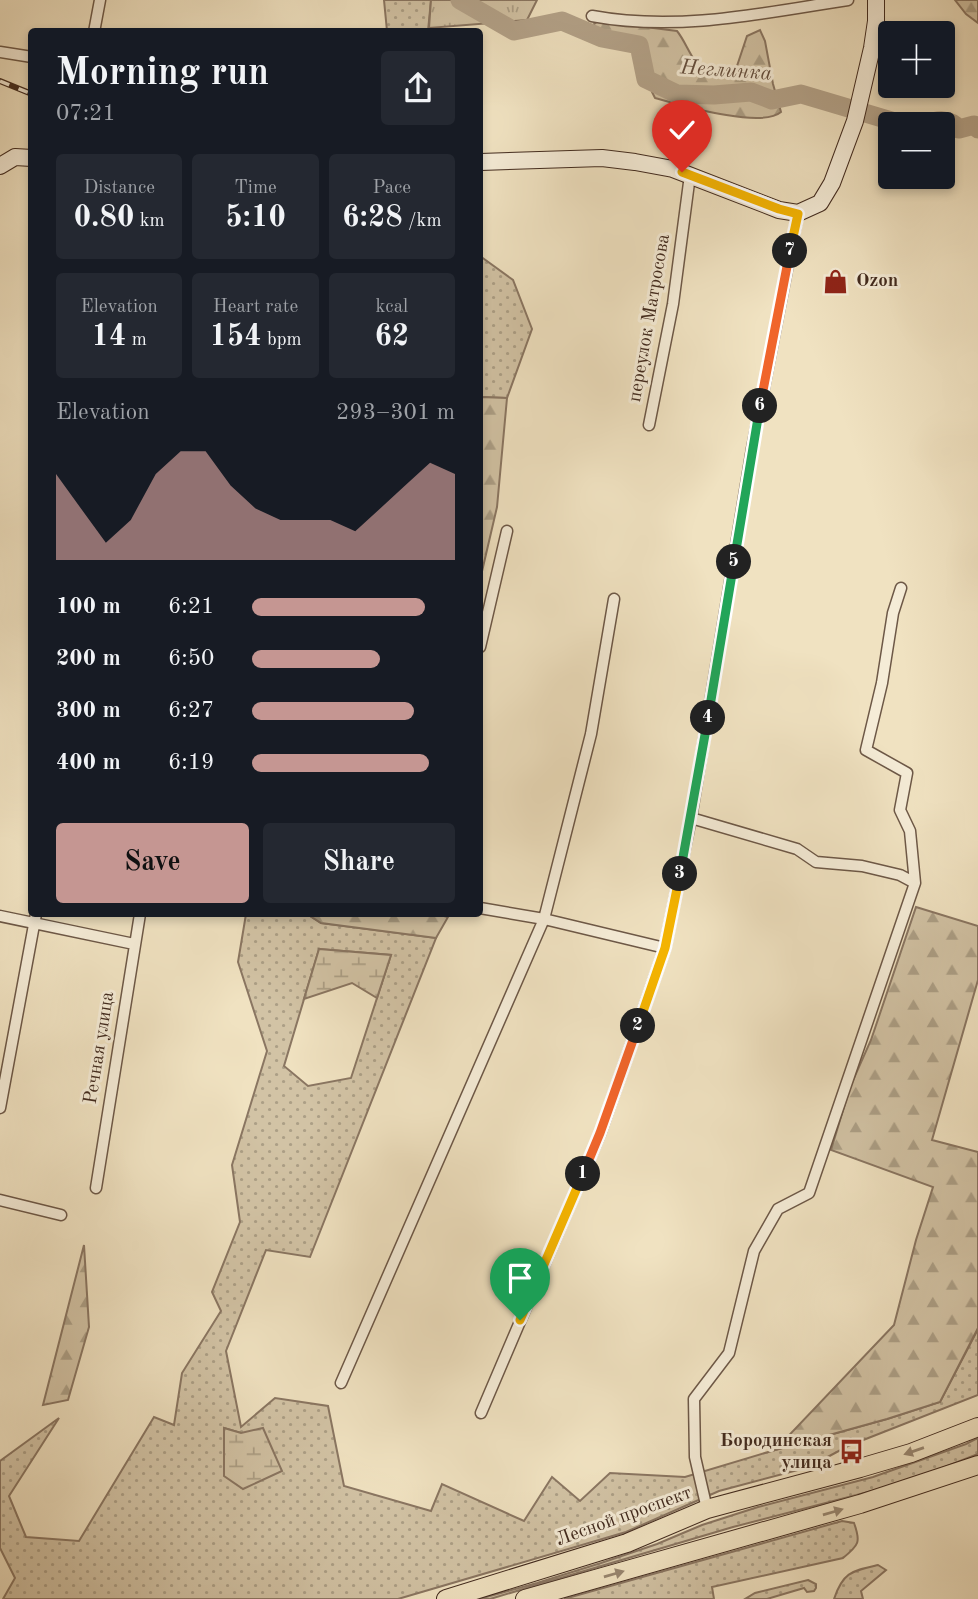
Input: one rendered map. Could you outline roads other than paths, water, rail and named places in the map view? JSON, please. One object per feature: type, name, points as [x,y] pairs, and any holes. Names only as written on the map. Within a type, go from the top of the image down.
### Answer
[{"type":"main road","points":[[483,162],[602,158],[635,162],[673,169],[798,214],[820,203],[832,183],[855,121],[874,35],[876,0]]},
{"type":"main road","points":[[0,166],[16,156]]},
{"type":"main road","name":"Лесной проспект","points":[[446,1599],[627,1542],[707,1509],[911,1453],[978,1427]]},
{"type":"main road","points":[[525,1599],[860,1504],[978,1465]]},
{"type":"street","points":[[95,28],[100,0]]},
{"type":"street","points":[[592,16],[615,20],[696,22],[849,0]]},
{"type":"street","points":[[0,52],[28,56]]},
{"type":"street","name":"переулок Матросова","points":[[649,425],[673,304],[690,175]]},
{"type":"street","points":[[481,1413],[600,1133],[665,948],[691,818],[752,449],[798,214]]},
{"type":"street","points":[[483,634],[506,531]]},
{"type":"street","points":[[707,1509],[695,1457],[694,1399],[729,1353],[754,1251],[778,1209],[809,1193],[915,883],[910,831],[900,810],[907,773],[866,750],[882,683],[893,613],[901,588]]},
{"type":"street","points":[[341,1383],[544,919],[591,734],[614,599]]},
{"type":"street","points":[[691,818],[797,849],[816,862],[862,866],[900,875],[915,883]]},
{"type":"street","points":[[483,909],[544,919],[665,948]]},
{"type":"street","points":[[0,916],[35,919],[134,944]]},
{"type":"street","name":"Речная улица","points":[[96,1188],[139,917]]},
{"type":"street","points":[[0,1108],[35,919]]},
{"type":"street","points":[[0,1200],[61,1215]]},
{"type":"waterway","name":"Неглинка","points":[[460,0],[514,31],[562,21],[602,38],[639,45],[646,79],[677,94],[751,92],[772,100],[801,94],[878,117]]},
{"type":"waterway","name":"Неглинка","points":[[955,125],[959,129],[974,125],[978,129]]},
{"type":"railway","points":[[0,81],[28,92]]},
{"type":"place","name":"Ozon","points":[[836,281]]},
{"type":"place","name":"Бородинская улица","points":[[852,1452]]}]
